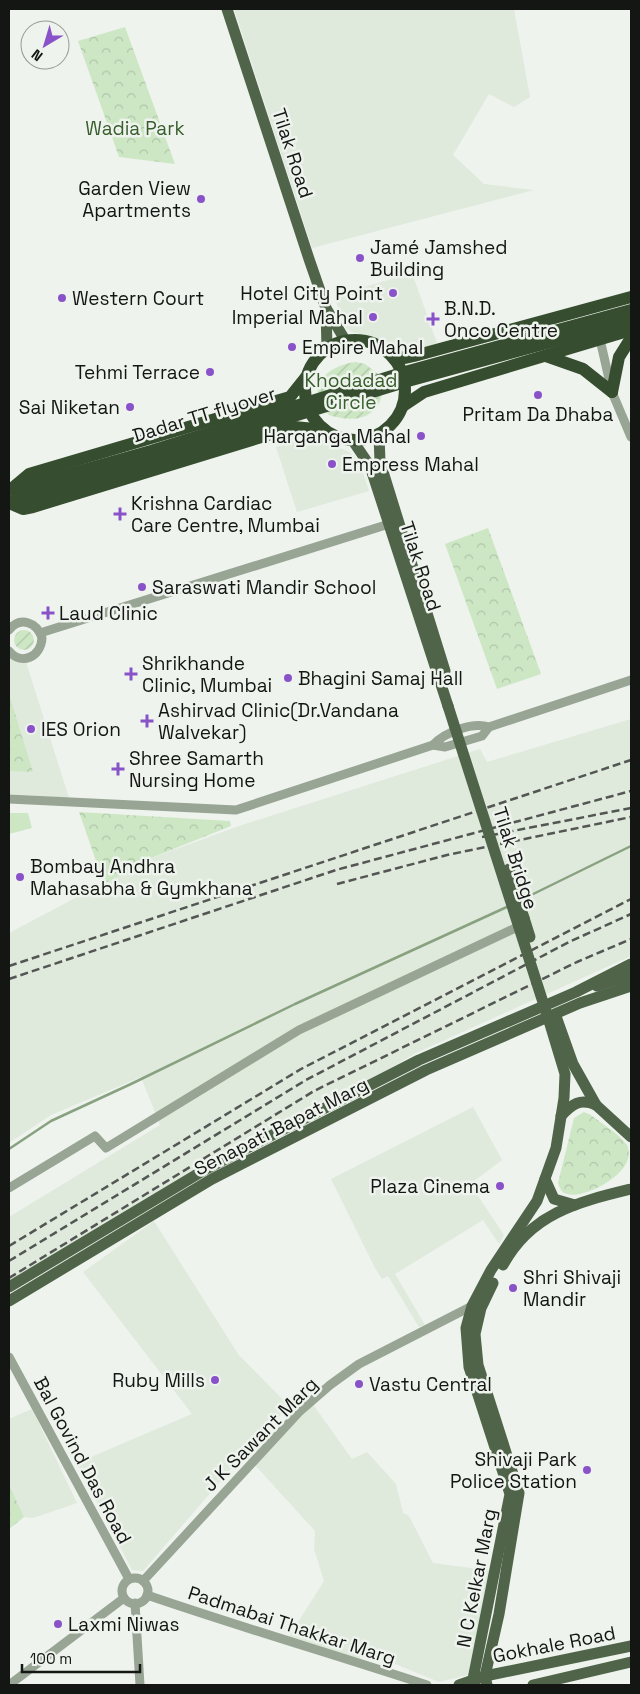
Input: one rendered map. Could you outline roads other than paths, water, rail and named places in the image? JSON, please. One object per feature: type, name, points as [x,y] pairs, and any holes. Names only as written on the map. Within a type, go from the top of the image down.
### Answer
[{"type":"highway","points":[[391,355],[404,358],[414,356],[631,297]]},
{"type":"highway","name":"Dadar TT flyover","points":[[49,486],[151,451],[405,372],[631,310]]},
{"type":"highway","name":"Dadar TT flyover","points":[[49,486],[408,381],[631,320]]},
{"type":"highway","points":[[306,377],[304,392],[307,406],[314,420],[338,438],[353,441],[366,440],[379,435],[394,422],[404,406],[424,392],[631,330]]},
{"type":"highway","points":[[480,337],[494,372]]},
{"type":"highway","points":[[546,356],[583,369],[612,392],[619,358],[631,338]]},
{"type":"highway","points":[[9,496],[29,474],[290,397],[306,377],[314,360],[327,348],[345,340],[370,342],[378,345],[391,355],[400,366],[404,379],[406,392],[404,406]]},
{"type":"highway","points":[[9,496],[23,509],[294,427],[325,430]]},
{"type":"highway","points":[[9,496],[49,486]]},
{"type":"main road","name":"Tilak Road","points":[[227,9],[326,308],[345,340]]},
{"type":"main road","name":"Tilak Road","points":[[326,308],[327,348]]},
{"type":"main road","name":"Tilak Road","points":[[379,435],[380,462],[452,705]]},
{"type":"main road","name":"Tilak Road","points":[[353,441],[370,466],[452,705]]},
{"type":"main road","name":"Tilak Bridge","points":[[452,705],[553,1020]]},
{"type":"main road","points":[[578,998],[631,964]]},
{"type":"main road","points":[[578,998],[626,977]]},
{"type":"main road","points":[[578,998],[631,986]]},
{"type":"main road","name":"Senapati Bapat Marg","points":[[9,1287],[206,1169],[419,1060],[578,998]]},
{"type":"main road","name":"Senapati Bapat Marg","points":[[9,1301],[212,1179],[426,1070],[578,998]]},
{"type":"main road","points":[[553,1020],[573,1064],[596,1105],[631,1137]]},
{"type":"main road","points":[[553,1020],[564,1074],[561,1116]]},
{"type":"main road","points":[[561,1116],[572,1105],[580,1101],[596,1105]]},
{"type":"main road","name":"N C Kelkar Marg","points":[[480,1681],[510,1494],[469,1368],[466,1328],[472,1306],[491,1270],[530,1214],[546,1178],[556,1148],[561,1116]]},
{"type":"main road","points":[[546,1178],[554,1199],[576,1205]]},
{"type":"main road","name":"N C Kelkar Marg","points":[[480,1681],[499,1614],[519,1493],[478,1365],[475,1334],[481,1308],[505,1262],[524,1237],[551,1214],[631,1189]]},
{"type":"main road","name":"Gokhale Road","points":[[459,1685],[631,1646]]},
{"type":"main road","name":"Gokhale Road","points":[[533,1685],[631,1662]]},
{"type":"street","points":[[590,309],[601,340],[612,392],[631,437]]},
{"type":"street","points":[[40,632],[389,524]]},
{"type":"street","points":[[9,630],[16,624],[25,622],[36,627],[40,632],[42,645],[34,655],[24,659],[17,657],[9,650]]},
{"type":"street","points":[[9,799],[236,810],[434,745],[445,747],[482,736],[490,727],[631,680]]},
{"type":"street","points":[[9,1188],[95,1136],[106,1148],[299,1030],[522,924]]},
{"type":"street","name":"J K Sawant Marg","points":[[143,1581],[300,1411],[330,1385],[359,1364],[472,1306]]},
{"type":"street","name":"Bal Govind Das Road","points":[[9,1357],[129,1579]]},
{"type":"street","points":[[124,1598],[122,1588],[129,1579],[136,1578],[143,1581],[147,1588],[147,1595],[143,1600],[135,1604]]},
{"type":"street","name":"Padmabai Thakkar Marg","points":[[147,1595],[261,1634],[342,1657],[426,1685]]},
{"type":"street","points":[[124,1598],[135,1604]]},
{"type":"street","points":[[9,1685],[124,1598]]},
{"type":"street","points":[[135,1604],[140,1685]]},
{"type":"waterway","points":[[523,899],[631,846]]},
{"type":"waterway","points":[[9,1149],[51,1121],[295,1004],[509,906]]},
{"type":"railway","points":[[9,966],[631,760]]},
{"type":"railway","points":[[9,979],[336,870],[631,791]]},
{"type":"railway","points":[[482,837],[631,808]]},
{"type":"railway","points":[[337,884],[447,855],[631,817]]},
{"type":"railway","points":[[9,1246],[301,1069],[631,899]]},
{"type":"railway","points":[[9,1261],[306,1080],[569,942],[631,914]]},
{"type":"railway","points":[[9,1278],[314,1091],[577,962],[631,939]]},
{"type":"place","name":"Garden View Apartments","points":[[201,199]]},
{"type":"place","name":"Jamé Jamshed Building","points":[[360,258]]},
{"type":"place","name":"Hotel City Point","points":[[393,293]]},
{"type":"place","name":"Western Court","points":[[62,298]]},
{"type":"place","name":"Imperial Mahal","points":[[373,317]]},
{"type":"place","name":"B.N.D. Onco Centre","points":[[433,319]]},
{"type":"place","name":"Empire Mahal","points":[[292,347]]},
{"type":"place","name":"Tehmi Terrace","points":[[210,372]]},
{"type":"place","name":"Pritam Da Dhaba","points":[[538,395]]},
{"type":"place","name":"Sai Niketan","points":[[130,407]]},
{"type":"place","name":"Harganga Mahal","points":[[421,436]]},
{"type":"place","name":"Empress Mahal","points":[[332,464]]},
{"type":"place","name":"Krishna Cardiac Care Centre, Mumbai","points":[[120,514]]},
{"type":"place","name":"Saraswati Mandir School","points":[[142,587]]},
{"type":"place","name":"Laud Clinic","points":[[48,613]]},
{"type":"place","name":"Shrikhande Clinic, Mumbai","points":[[131,674]]},
{"type":"place","name":"Bhagini Samaj Hall","points":[[288,678]]},
{"type":"place","name":"Ashirvad Clinic(Dr.Vandana Walvekar)","points":[[147,721]]},
{"type":"place","name":"IES Orion","points":[[31,729]]},
{"type":"place","name":"Shree Samarth Nursing Home","points":[[118,769]]},
{"type":"place","name":"Bombay Andhra Mahasabha & Gymkhana","points":[[20,877]]},
{"type":"place","name":"Plaza Cinema","points":[[500,1186]]},
{"type":"place","name":"Shri Shivaji Mandir","points":[[513,1288]]},
{"type":"place","name":"Ruby Mills","points":[[215,1380]]},
{"type":"place","name":"Vastu Central","points":[[359,1384]]},
{"type":"place","name":"Shivaji Park Police Station","points":[[587,1470]]},
{"type":"place","name":"Laxmi Niwas","points":[[58,1624]]},
{"type":"park label","name":"Wadia Park","points":[[135,128]]},
{"type":"park label","name":"Khodadad Circle","points":[[351,391]]}]
